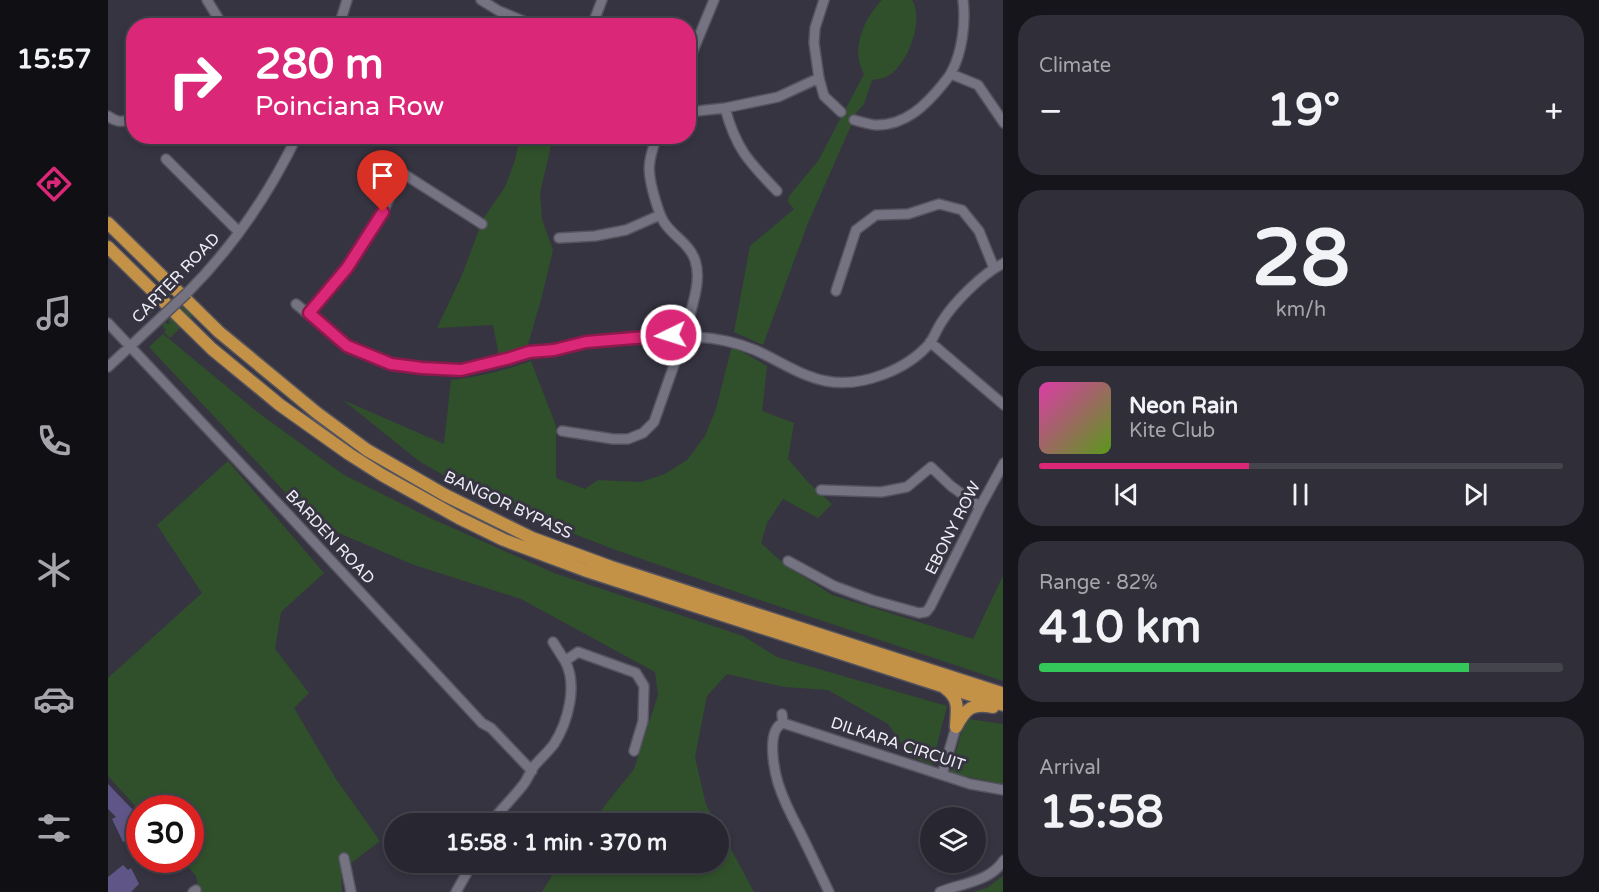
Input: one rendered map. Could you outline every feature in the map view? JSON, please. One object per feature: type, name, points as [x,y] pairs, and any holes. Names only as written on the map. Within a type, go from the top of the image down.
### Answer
[{"type":"main road","name":"BANGOR BYPASS","points":[[108,223],[219,332],[317,413],[367,450],[445,495],[532,538],[969,688],[1003,706]]},
{"type":"main road","name":"BANGOR BYPASS","points":[[108,247],[212,349],[280,405],[382,475],[459,518],[504,540],[584,570],[942,686],[1003,693]]},
{"type":"main road","points":[[942,686],[957,701],[956,727]]},
{"type":"main road","points":[[956,727],[968,709],[980,705],[1003,707]]},
{"type":"street","points":[[207,0],[218,18]]},
{"type":"street","points":[[341,18],[347,0]]},
{"type":"street","points":[[481,0],[516,18]]},
{"type":"street","points":[[595,18],[602,0]]},
{"type":"street","points":[[696,44],[714,0]]},
{"type":"street","points":[[824,0],[814,35],[814,43],[824,96],[840,112]]},
{"type":"street","points":[[854,120],[878,125],[903,120],[913,115],[932,98],[951,74],[962,42],[963,0]]},
{"type":"street","points":[[951,74],[978,85],[1003,122]]},
{"type":"street","points":[[696,111],[725,108],[778,97],[819,78]]},
{"type":"street","points":[[725,108],[738,145],[749,162],[777,191]]},
{"type":"street","points":[[108,116],[117,122],[126,121]]},
{"type":"street","name":"CARTER ROAD","points":[[108,367],[187,293],[239,232],[274,180],[293,144]]},
{"type":"street","points":[[654,144],[648,171],[660,215],[664,223],[688,248],[695,260],[697,270],[697,283],[688,324]]},
{"type":"street","points":[[166,159],[239,232]]},
{"type":"street","points":[[382,160],[482,224]]},
{"type":"street","points":[[309,313],[347,268],[383,212],[401,172]]},
{"type":"street","points":[[836,291],[856,230],[876,215],[908,214],[939,204],[962,210],[979,231],[994,268]]},
{"type":"street","points":[[560,238],[595,236],[626,230],[660,215]]},
{"type":"street","points":[[697,337],[732,341],[809,377],[827,382],[841,383],[878,377],[897,369],[930,342],[951,308],[994,268],[1003,264]]},
{"type":"street","points":[[296,304],[347,346],[391,364],[432,368],[461,370],[529,352],[554,350],[586,342],[671,335]]},
{"type":"street","name":"BARDEN ROAD","points":[[108,323],[482,723],[494,731],[532,771]]},
{"type":"street","points":[[688,324],[694,329],[697,337],[695,343],[690,347],[680,348],[673,343],[671,335],[673,329],[678,325],[688,324]]},
{"type":"street","points":[[930,342],[1003,404]]},
{"type":"street","points":[[562,431],[613,439],[628,439],[643,433],[654,423],[680,348]]},
{"type":"street","name":"EBONY ROW","points":[[789,561],[834,586],[919,613],[926,612],[1003,465]]},
{"type":"street","points":[[821,490],[890,491],[907,487],[931,467],[951,486],[980,507]]},
{"type":"street","points":[[499,813],[554,744],[566,717],[572,689],[570,674],[553,642]]},
{"type":"street","points":[[565,661],[579,652],[636,673],[644,686],[644,721],[634,751]]},
{"type":"street","name":"DILKARA CIRCUIT","points":[[829,892],[778,783],[773,749],[775,729],[782,719],[970,784],[1003,790]]},
{"type":"street","points":[[942,775],[956,727]]},
{"type":"street","points":[[344,858],[351,892]]},
{"type":"street","points":[[940,892],[991,875],[1003,862]]},
{"type":"street","points":[[456,892],[467,873]]},
{"type":"green space","points":[[882,0],[912,0],[916,19],[912,42],[901,64],[894,72],[884,78],[872,80],[864,104],[856,113],[808,223],[763,345],[734,332],[750,246],[794,209],[788,202],[789,196],[818,161],[864,74],[858,55],[861,35],[870,16]]},
{"type":"green space","points":[[518,144],[551,144],[540,193],[542,219],[553,250],[527,348],[499,356],[493,325],[437,328],[462,275],[483,219],[505,187]]},
{"type":"green space","points":[[174,279],[180,286],[148,316],[143,310]]},
{"type":"green space","points":[[191,297],[201,307],[170,338],[164,332],[166,330],[162,325],[165,322],[168,325],[170,322],[168,320]]},
{"type":"green space","points":[[163,334],[260,414],[344,475],[430,518],[554,573],[743,636],[777,657],[947,706],[932,765],[911,757],[888,724],[828,690],[784,687],[727,674],[707,696],[695,757],[706,805],[710,813],[599,813],[634,769],[658,695],[655,672],[521,599],[414,565],[313,522],[149,347]]},
{"type":"green space","points":[[732,346],[767,366],[762,411],[794,423],[788,459],[832,504],[818,518],[783,499],[767,523],[761,543],[784,564],[832,595],[973,639],[1003,576],[1003,681],[613,549],[484,499],[419,461],[343,400],[444,444],[451,380],[491,373],[531,361],[556,426],[556,478],[585,489],[598,480],[641,482],[665,474],[687,460],[705,436],[716,409]]},
{"type":"green space","points":[[228,461],[324,573],[281,612],[275,649],[309,693],[294,708],[336,779],[380,841],[341,871],[342,892],[200,892],[193,873],[204,873],[204,795],[126,796],[108,776],[108,678],[202,593],[157,525]]},
{"type":"green space","points":[[969,719],[1003,724],[1003,784],[950,773],[961,734]]},
{"type":"green space","points":[[729,846],[754,892],[542,892],[554,873],[729,873]]},
{"type":"green space","points":[[1003,876],[1003,892],[973,892],[987,888]]},
{"type":"building","points":[[108,784],[126,803],[126,841],[123,842],[112,819],[116,817],[108,809]]},
{"type":"building","points":[[123,865],[126,873],[134,873],[139,884],[131,892],[108,892],[108,877]]},
{"type":"route","points":[[383,212],[347,268],[309,313],[347,346],[391,364],[461,370],[529,352],[554,350],[586,342],[671,335]]}]
